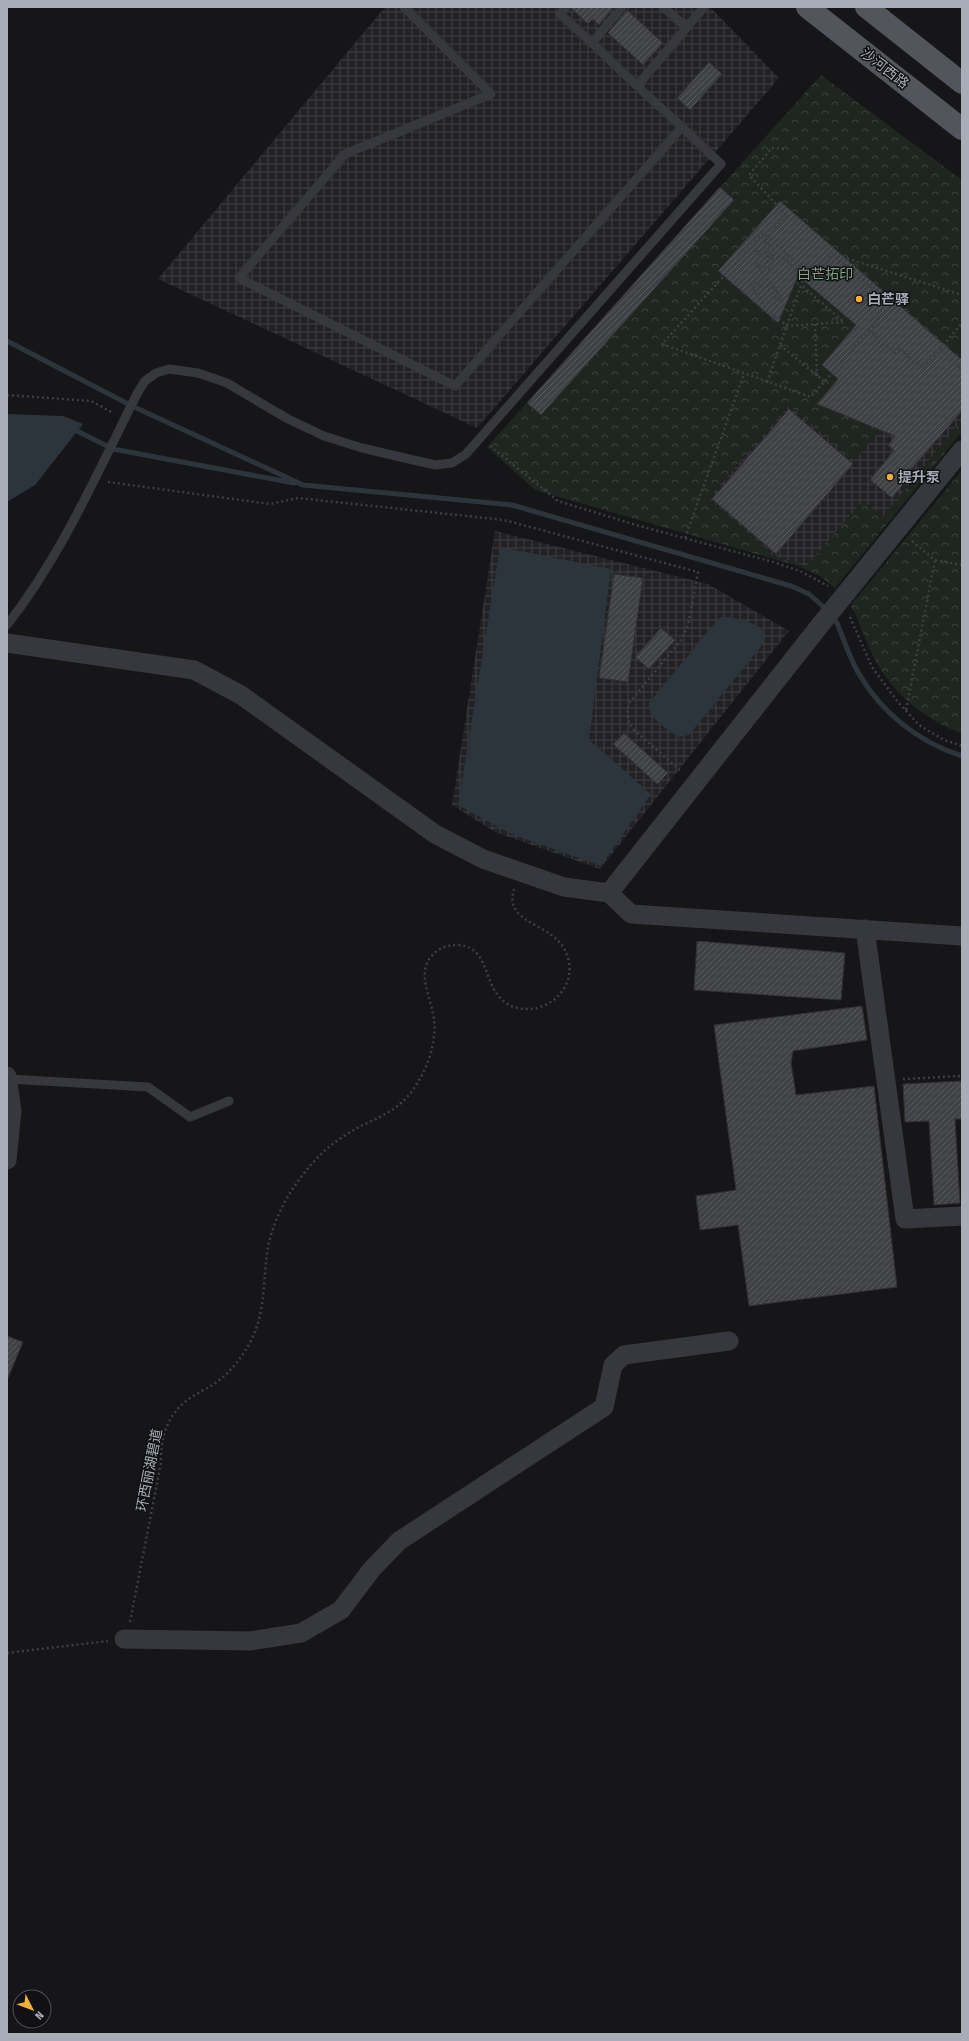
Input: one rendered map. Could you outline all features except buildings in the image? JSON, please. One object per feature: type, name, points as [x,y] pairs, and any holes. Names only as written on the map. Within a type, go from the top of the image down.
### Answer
[{"type":"main road","name":"沙河西路","points":[[807,7],[962,129]]},
{"type":"main road","points":[[866,7],[962,82]]},
{"type":"street","points":[[609,894],[820,624],[962,450]]},
{"type":"street","points":[[7,643],[194,670],[241,695],[435,834],[483,859],[564,888],[609,894],[631,914],[962,936]]},
{"type":"street","points":[[865,930],[905,1219],[962,1216]]},
{"type":"street","points":[[7,1159],[12,1111],[8,1077]]},
{"type":"street","points":[[124,1639],[250,1641],[301,1633],[341,1610],[372,1569],[399,1541],[604,1407],[613,1365],[624,1355],[729,1341]]},
{"type":"lane","points":[[404,7],[491,94],[346,154],[240,278],[455,386],[682,127]]},
{"type":"lane","points":[[7,625],[46,569],[94,480],[138,392],[145,381],[156,373],[170,369],[198,373],[227,383],[288,419],[324,436],[362,448],[435,465],[452,462],[466,454],[721,164],[560,14],[566,7]]},
{"type":"lane","points":[[592,43],[622,7]]},
{"type":"lane","points":[[663,7],[686,27]]},
{"type":"lane","points":[[638,86],[704,7]]},
{"type":"lane","points":[[8,1077],[148,1087],[190,1116],[229,1101]]},
{"type":"path","points":[[784,149],[772,148],[749,175],[786,215],[760,244],[774,257],[772,259],[760,249],[757,251],[774,267],[773,269],[771,270],[754,261],[781,297],[780,299],[755,284],[751,285],[768,311],[786,326],[844,322],[802,285]]},
{"type":"path","points":[[766,382],[806,271],[763,233],[662,344],[766,382],[811,397],[891,305],[833,254]]},
{"type":"path","points":[[764,241],[809,281],[833,254]]},
{"type":"path","points":[[833,254],[962,295]]},
{"type":"path","points":[[815,324],[818,376]]},
{"type":"path","points":[[869,330],[895,353],[899,348],[922,369],[962,324]]},
{"type":"path","points":[[780,345],[825,382]]},
{"type":"path","points":[[940,349],[962,369]]},
{"type":"path","points":[[685,538],[744,374]]},
{"type":"path","points":[[7,395],[90,401],[124,418]]},
{"type":"path","points":[[480,438],[558,501],[800,571],[841,599],[872,667],[895,698],[919,725],[944,740],[962,746]]},
{"type":"path","points":[[94,480],[270,504],[298,498],[504,520],[698,572],[688,625],[681,640],[629,703],[626,713],[628,722],[634,730],[696,784]]},
{"type":"path","points":[[897,530],[935,560],[962,565]]},
{"type":"path","points":[[906,710],[935,560]]},
{"type":"path","name":"环西丽湖碧道","points":[[124,1639],[130,1624],[162,1463],[161,1451],[166,1428],[178,1409],[186,1400],[219,1381],[230,1371],[243,1354],[254,1335],[263,1307],[268,1247],[277,1217],[292,1189],[311,1164],[334,1143],[360,1127],[386,1115],[407,1097],[423,1075],[432,1049],[434,1021],[429,994],[424,982],[424,970],[430,958],[439,949],[451,945],[464,946],[475,951],[483,961],[493,989],[500,999],[510,1006],[522,1009],[534,1009],[546,1006],[556,999],[564,990],[570,966],[567,954],[562,944],[553,935],[521,917],[514,909],[511,898],[515,888],[523,880],[533,877]]},
{"type":"path","points":[[886,1080],[962,1076]]},
{"type":"path","points":[[7,1653],[124,1639]]},
{"type":"shaded area","points":[[385,7],[710,7],[779,78],[477,428],[158,279]]},
{"type":"shaded area","points":[[935,367],[962,389],[962,420],[883,517],[863,501],[806,567],[773,555],[708,498],[789,405],[854,460]]},
{"type":"shaded area","points":[[7,414],[63,416],[83,424],[35,485],[7,502]]},
{"type":"shaded area","points":[[495,531],[708,584],[789,631],[600,869],[495,832],[452,805]]},
{"type":"shaded area","points":[[500,547],[611,569],[589,740],[651,794],[601,866],[509,833],[458,805]]},
{"type":"shaded area","points":[[721,617],[740,619],[758,627],[766,635],[763,644],[689,735],[679,737],[654,718],[649,708],[649,703]]},
{"type":"green space","name":"白芒拓印","points":[[821,75],[962,180],[962,389],[935,367],[854,460],[789,405],[708,498],[773,555],[806,566],[863,501],[883,517],[962,420],[962,432],[835,588],[820,576],[798,566],[535,490],[487,447]]},
{"type":"green space","points":[[962,470],[962,734],[936,722],[903,697],[894,687],[874,657],[855,613],[850,606]]},
{"type":"waterway","points":[[7,341],[132,406],[303,485],[512,505],[791,586],[809,594],[827,610]]},
{"type":"waterway","points":[[77,431],[113,449],[294,483]]},
{"type":"waterway","points":[[832,616],[837,623],[859,674],[868,688],[890,713],[916,734],[931,743],[962,756]]},
{"type":"place","name":"白芒驿","points":[[859,299]]},
{"type":"place","name":"提升泵","points":[[890,477]]}]
